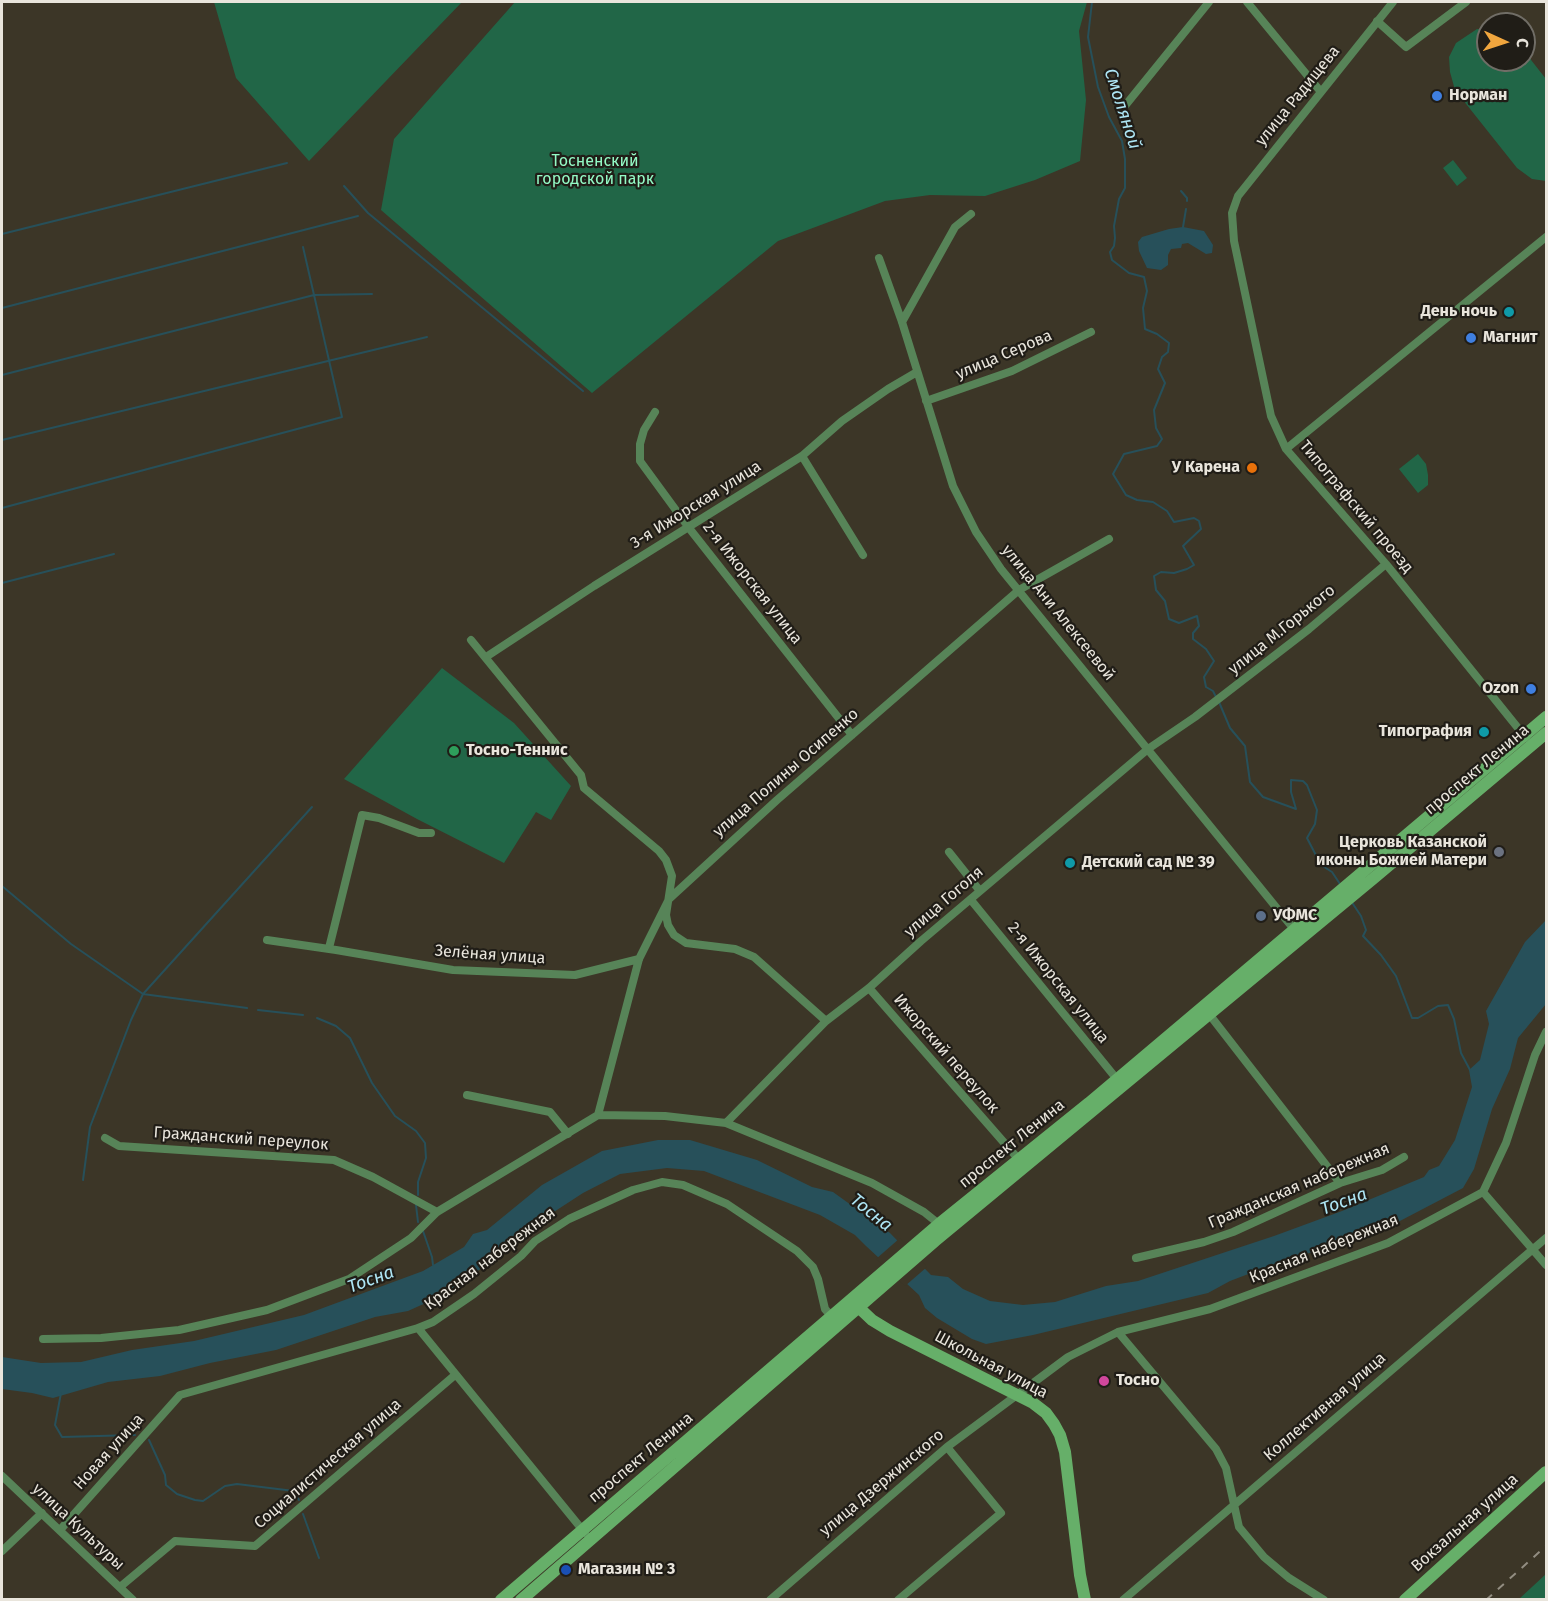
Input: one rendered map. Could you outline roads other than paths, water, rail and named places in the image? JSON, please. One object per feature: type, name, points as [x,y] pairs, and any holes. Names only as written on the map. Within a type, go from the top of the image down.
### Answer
[{"type":"main road","name":"проспект Ленина","points":[[521,1599],[591,1540],[868,1291],[1371,874],[1528,741],[1546,717]]},
{"type":"main road","name":"проспект Ленина","points":[[1528,741],[1546,733]]},
{"type":"main road","name":"проспект Ленина","points":[[1119,1083],[1209,1014],[1297,934]]},
{"type":"main road","name":"проспект Ленина","points":[[932,1237],[939,1224],[1022,1163]]},
{"type":"main road","name":"проспект Ленина","points":[[501,1599],[832,1317],[855,1303]]},
{"type":"main road","name":"Школьная улица","points":[[855,1303],[872,1320],[890,1331],[1017,1395],[1046,1413],[1060,1435],[1065,1452],[1085,1599]]},
{"type":"main road","name":"Вокзальная улица","points":[[1405,1599],[1546,1472]]},
{"type":"street","points":[[1120,112],[1209,2]]},
{"type":"street","points":[[1247,2],[1321,92]]},
{"type":"street","name":"улица Радищева","points":[[1232,213],[1234,204],[1245,186],[1393,2]]},
{"type":"street","points":[[1377,21],[1406,47],[1466,2]]},
{"type":"street","name":"Типографский проезд","points":[[1232,213],[1233,241],[1258,362],[1271,416],[1286,449],[1386,564],[1528,741]]},
{"type":"street","points":[[902,322],[955,227],[971,214]]},
{"type":"street","points":[[1286,449],[1546,237]]},
{"type":"street","name":"улица Ани Алексеевой","points":[[879,258],[902,322],[953,486],[991,555],[1297,934]]},
{"type":"street","name":"улица Серова","points":[[926,401],[1012,371],[1091,332]]},
{"type":"street","name":"3-я Ижорская улица","points":[[486,657],[594,586],[802,456],[842,421],[917,372]]},
{"type":"street","name":"2-я Ижорская улица","points":[[655,412],[644,430],[640,444],[640,461],[689,528],[852,735]]},
{"type":"street","points":[[802,456],[863,555]]},
{"type":"street","name":"улица Полины Осипенко","points":[[598,1115],[639,959],[669,899],[852,735],[1019,590],[1109,539]]},
{"type":"street","name":"улица М.Горького","points":[[1195,717],[1309,629],[1386,564]]},
{"type":"street","points":[[471,640],[581,775],[584,788],[659,851],[666,860],[672,876],[666,915],[668,925],[674,935],[686,943],[735,949],[754,957],[826,1021]]},
{"type":"street","name":"улица Гоголя","points":[[726,1123],[826,1021],[869,988],[1148,749],[1195,717]]},
{"type":"street","points":[[329,948],[362,815],[380,818],[419,833],[431,833]]},
{"type":"street","points":[[950,852],[980,891]]},
{"type":"street","name":"2-я Ижорская улица","points":[[971,900],[1119,1083]]},
{"type":"street","name":"Зелёная улица","points":[[267,940],[329,948],[453,970],[575,975],[639,959]]},
{"type":"street","name":"Ижорский переулок","points":[[869,988],[1022,1163]]},
{"type":"street","points":[[1209,1014],[1340,1183]]},
{"type":"street","points":[[1546,1032],[1534,1055],[1506,1143],[1483,1192],[1546,1265]]},
{"type":"street","points":[[467,1095],[550,1112],[568,1134]]},
{"type":"street","points":[[43,1339],[101,1338],[179,1330],[267,1310],[349,1279],[411,1238],[437,1212],[598,1115],[665,1116],[726,1123],[872,1183],[924,1212],[939,1224]]},
{"type":"street","name":"Гражданский переулок","points":[[105,1138],[119,1146],[334,1160],[373,1177],[437,1212]]},
{"type":"street","name":"Гражданская набережная","points":[[1136,1258],[1204,1242],[1233,1232],[1340,1183],[1382,1170],[1404,1157]]},
{"type":"street","name":"Красная набережная","points":[[180,1395],[433,1322],[474,1294],[521,1256],[535,1241],[569,1219],[633,1190],[662,1182],[683,1185],[727,1204],[797,1251],[813,1267],[825,1309],[832,1317]]},
{"type":"street","name":"Красная набережная","points":[[1017,1395],[1068,1357],[1118,1332],[1210,1309],[1297,1278],[1388,1243],[1483,1192]]},
{"type":"street","name":"Коллективная улица","points":[[1123,1599],[1546,1238]]},
{"type":"street","points":[[418,1328],[591,1540]]},
{"type":"street","points":[[1118,1332],[1216,1449],[1226,1468],[1239,1527],[1264,1557],[1289,1578],[1324,1599]]},
{"type":"street","name":"Социалистическая улица","points":[[120,1587],[175,1541],[255,1546],[455,1375]]},
{"type":"street","name":"Новая улица","points":[[60,1530],[180,1395]]},
{"type":"street","name":"улица Дзержинского","points":[[770,1599],[947,1447],[1017,1395]]},
{"type":"street","points":[[898,1599],[1001,1513],[947,1447]]},
{"type":"street","name":"улица Культуры","points":[[2,1476],[133,1599]]},
{"type":"street","points":[[2,1551],[42,1513]]},
{"type":"street","points":[[778,1591],[785,1599]]},
{"type":"water","points":[[1183,227],[1204,231],[1213,245],[1212,253],[1206,254],[1188,243],[1182,244],[1181,248],[1171,249],[1168,255],[1168,265],[1161,270],[1147,268],[1139,251],[1138,242],[1142,237]]},
{"type":"water","points":[[1546,920],[1546,1004],[1518,1038],[1510,1069],[1492,1109],[1474,1169],[1463,1188],[1398,1222],[1352,1241],[1285,1260],[1230,1281],[1208,1293],[986,1344],[972,1339],[937,1318],[925,1308],[919,1295],[855,1235],[820,1215],[704,1171],[667,1168],[620,1174],[583,1193],[520,1234],[482,1268],[439,1297],[408,1311],[375,1317],[276,1350],[160,1376],[108,1382],[53,1398],[2,1389],[2,1357],[41,1363],[81,1362],[132,1350],[194,1341],[304,1315],[423,1271],[464,1247],[473,1234],[487,1230],[542,1185],[602,1151],[658,1140],[690,1140],[757,1160],[812,1187],[833,1192],[890,1233],[931,1275],[948,1277],[963,1289],[990,1301],[1023,1305],[1055,1302],[1106,1286],[1138,1281],[1342,1211],[1424,1177],[1429,1170],[1439,1166],[1455,1140],[1472,1087],[1469,1070],[1480,1060],[1489,1024],[1486,1011],[1525,942]]},
{"type":"waterway","name":"Смоляной","points":[[1092,2],[1088,37],[1098,87],[1109,117],[1122,141],[1125,159],[1125,188],[1119,199],[1114,226],[1114,246],[1110,252],[1112,260],[1129,273],[1144,277],[1147,291],[1143,308],[1145,329],[1169,343],[1168,352],[1162,357],[1158,369],[1165,383],[1154,410],[1156,428],[1162,439],[1157,446],[1124,454],[1113,474],[1126,495],[1137,500],[1153,502],[1167,511],[1174,522],[1194,518],[1199,521],[1201,529],[1183,546],[1194,565],[1174,573],[1161,572],[1154,576],[1156,590],[1165,601],[1169,619],[1179,623],[1197,616],[1199,626],[1193,633],[1193,639],[1206,649],[1214,661],[1204,677],[1206,687],[1213,691],[1216,697]]},
{"type":"waterway","points":[[2,234],[287,163]]},
{"type":"waterway","points":[[344,186],[368,213],[583,391]]},
{"type":"waterway","points":[[1181,191],[1187,201]]},
{"type":"waterway","points":[[1183,227],[1186,209]]},
{"type":"waterway","points":[[2,308],[358,216]]},
{"type":"waterway","points":[[2,508],[342,417],[303,247]]},
{"type":"waterway","points":[[2,375],[314,295],[372,294]]},
{"type":"waterway","points":[[2,440],[427,337]]},
{"type":"waterway","points":[[2,583],[114,554]]},
{"type":"waterway","name":"Смоляной","points":[[1219,702],[1230,728],[1245,746],[1250,782],[1263,797],[1296,809],[1291,792],[1291,780],[1303,781],[1307,785],[1317,810],[1315,824],[1307,838],[1321,865],[1332,872],[1340,884]]},
{"type":"waterway","points":[[83,1180],[90,1127],[143,994],[312,807]]},
{"type":"waterway","points":[[2,886],[71,944],[143,994],[247,1008]]},
{"type":"waterway","name":"Смоляной","points":[[1351,901],[1361,916],[1366,930],[1363,936],[1396,976],[1412,1018],[1418,1018],[1438,1006],[1448,1005],[1454,1019],[1461,1053],[1470,1070]]},
{"type":"waterway","points":[[258,1010],[303,1015]]},
{"type":"waterway","points":[[317,1018],[336,1026],[350,1038],[372,1083],[395,1116],[416,1131],[425,1143],[426,1158],[418,1182],[418,1195]]},
{"type":"waterway","points":[[416,1205],[418,1222]]},
{"type":"waterway","points":[[423,1231],[433,1265]]},
{"type":"waterway","points":[[61,1393],[55,1425],[62,1437],[135,1435]]},
{"type":"waterway","points":[[149,1440],[165,1475],[166,1485],[177,1494],[203,1501],[225,1486],[237,1484],[294,1491],[299,1500]]},
{"type":"waterway","points":[[303,1514],[319,1558]]},
{"type":"railway","points":[[1486,1600],[1546,1546]]},
{"type":"place","name":"Норман","points":[[1437,96]]},
{"type":"place","name":"День ночь","points":[[1509,312]]},
{"type":"place","name":"Магнит","points":[[1471,338]]},
{"type":"place","name":"У Карена","points":[[1252,468]]},
{"type":"place","name":"Ozon","points":[[1531,689]]},
{"type":"place","name":"Типография","points":[[1484,732]]},
{"type":"place","name":"Тосно-Теннис","points":[[454,751]]},
{"type":"place","name":"Церковь Казанской иконы Божией Матери","points":[[1499,852]]},
{"type":"place","name":"Детский сад № 39","points":[[1070,863]]},
{"type":"place","name":"УФМС","points":[[1261,916]]},
{"type":"place","name":"Тосно","points":[[1104,1381]]},
{"type":"place","name":"Магазин № 3","points":[[566,1570]]},
{"type":"park label","name":"Тосненский городской парк","points":[[595,171]]},
{"type":"water label","name":"Тосна","points":[[1344,1202]]},
{"type":"water label","name":"Тосна","points":[[871,1213]]},
{"type":"water label","name":"Тосна","points":[[371,1280]]}]
